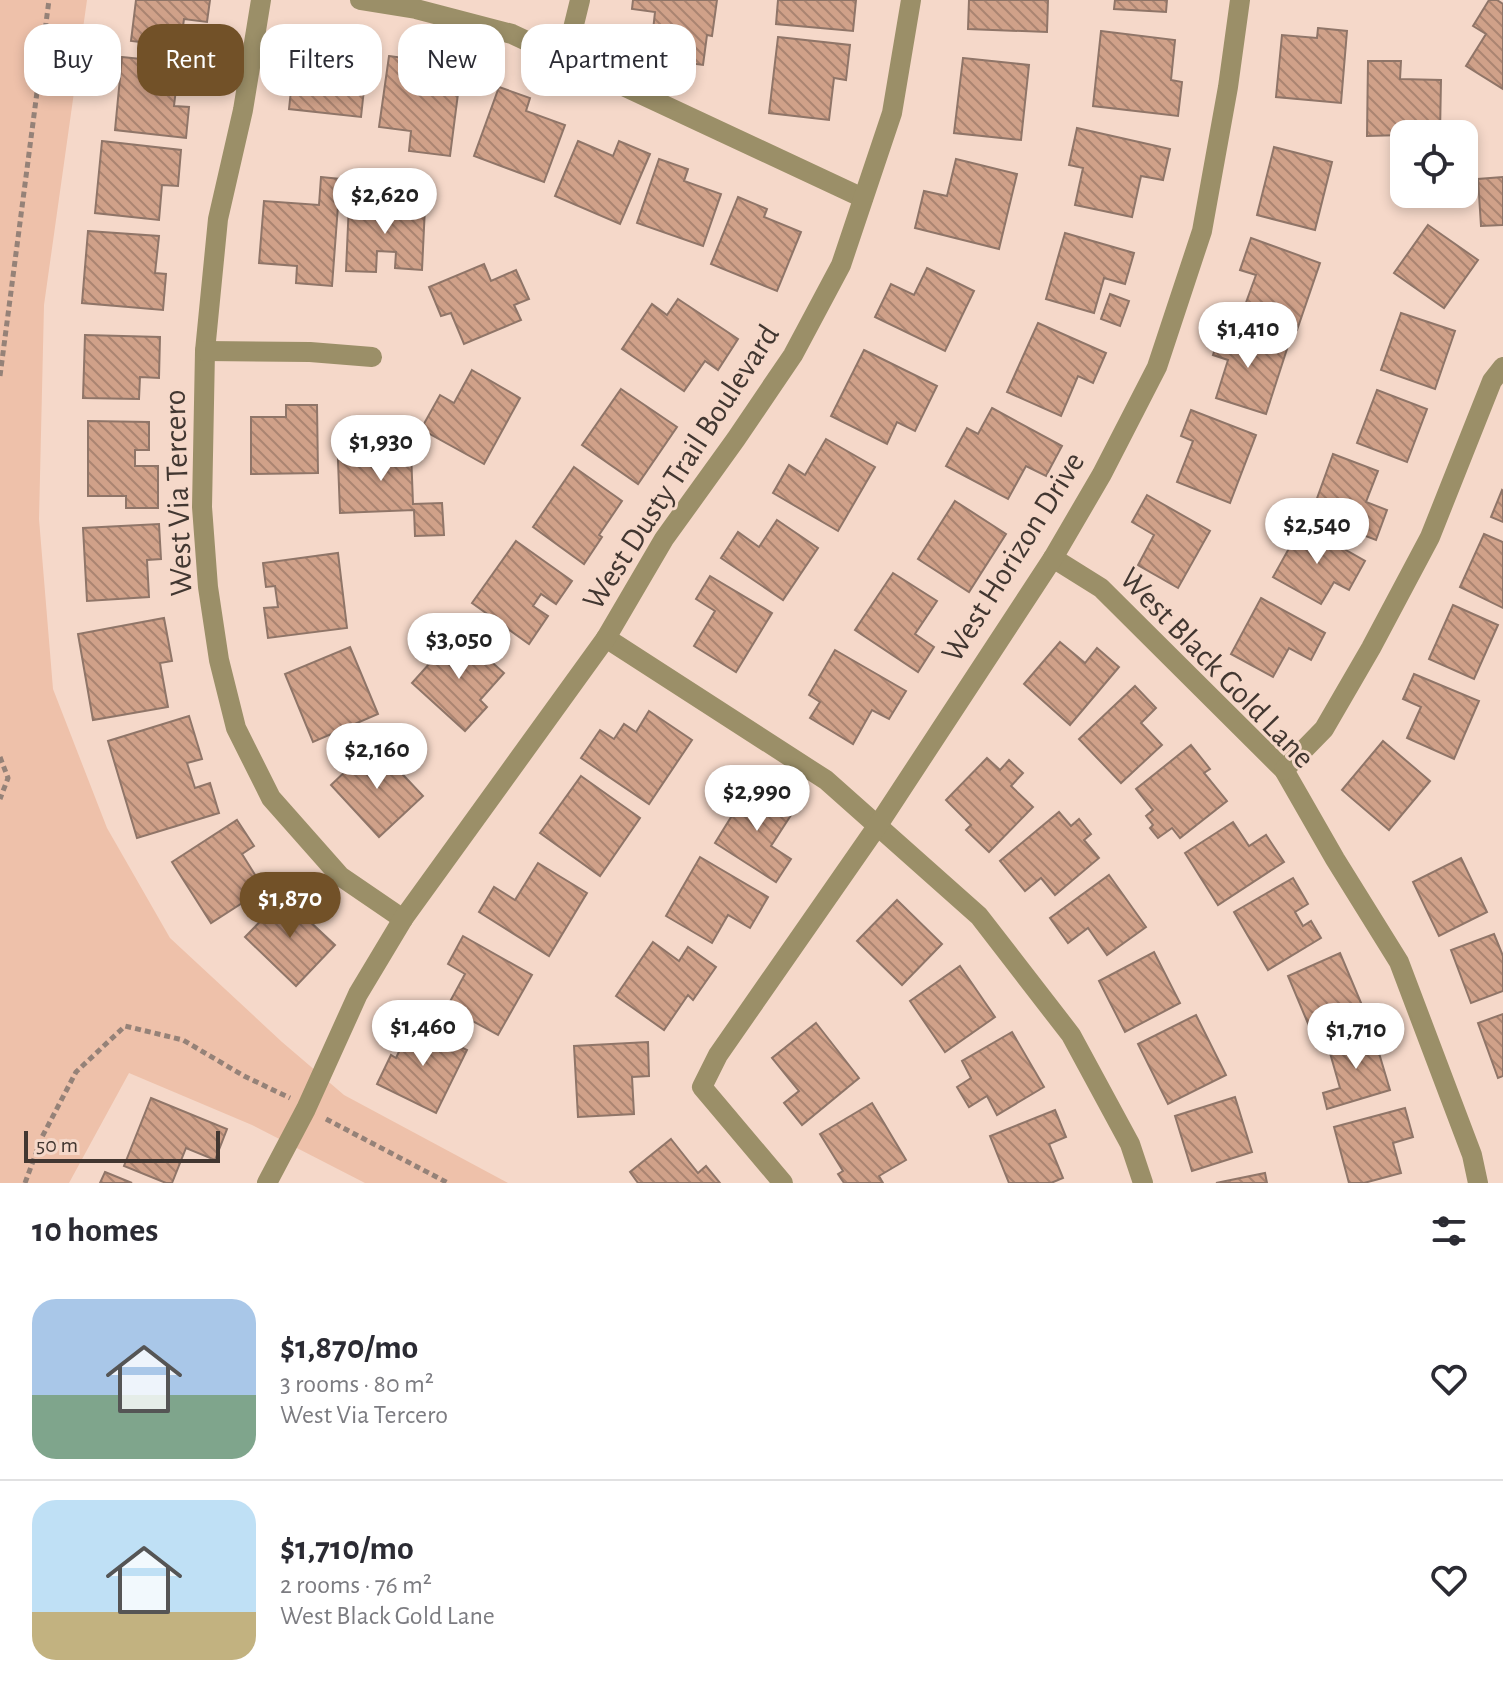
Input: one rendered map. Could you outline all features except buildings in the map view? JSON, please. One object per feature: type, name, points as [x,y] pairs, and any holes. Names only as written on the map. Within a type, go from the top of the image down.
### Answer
[{"type":"street","name":"West Via Tercero","points":[[261,0],[243,110],[218,219],[205,351],[202,507],[208,587],[219,660],[236,728],[271,798],[340,876],[403,919]]},
{"type":"street","points":[[360,0],[416,9],[521,38]]},
{"type":"street","points":[[574,24],[580,0]]},
{"type":"street","name":"West Dusty Trail Boulevard","points":[[267,1183],[306,1109],[358,994],[403,919],[606,638],[664,539],[793,355],[841,265],[892,113],[911,0]]},
{"type":"street","name":"West Horizon Drive","points":[[783,1183],[702,1087],[718,1055],[878,825],[1053,558],[1102,474],[1157,367],[1202,231],[1240,0]]},
{"type":"street","points":[[646,96],[863,198]]},
{"type":"street","points":[[205,351],[310,352],[372,357]]},
{"type":"street","points":[[1284,770],[1324,729],[1371,648],[1430,537],[1492,381],[1503,367]]},
{"type":"street","name":"West Black Gold Lane","points":[[1053,558],[1101,588],[1284,770],[1399,962],[1472,1155],[1478,1183]]},
{"type":"street","points":[[606,638],[826,780],[979,916],[1071,1035],[1130,1144],[1143,1183]]},
{"type":"path","points":[[0,376],[49,0]]},
{"type":"path","points":[[0,757],[8,778],[0,799]]},
{"type":"path","points":[[25,1183],[42,1137],[76,1072],[125,1026],[183,1040],[244,1076],[278,1090],[306,1109],[448,1183]]},
{"type":"shaded area","points":[[0,0],[87,0],[84,24],[24,24],[24,96],[73,96],[44,305],[39,519],[53,689],[107,828],[170,938],[344,1095],[508,1183],[365,1183],[252,1125],[129,1073],[69,1183],[0,1183]]}]
